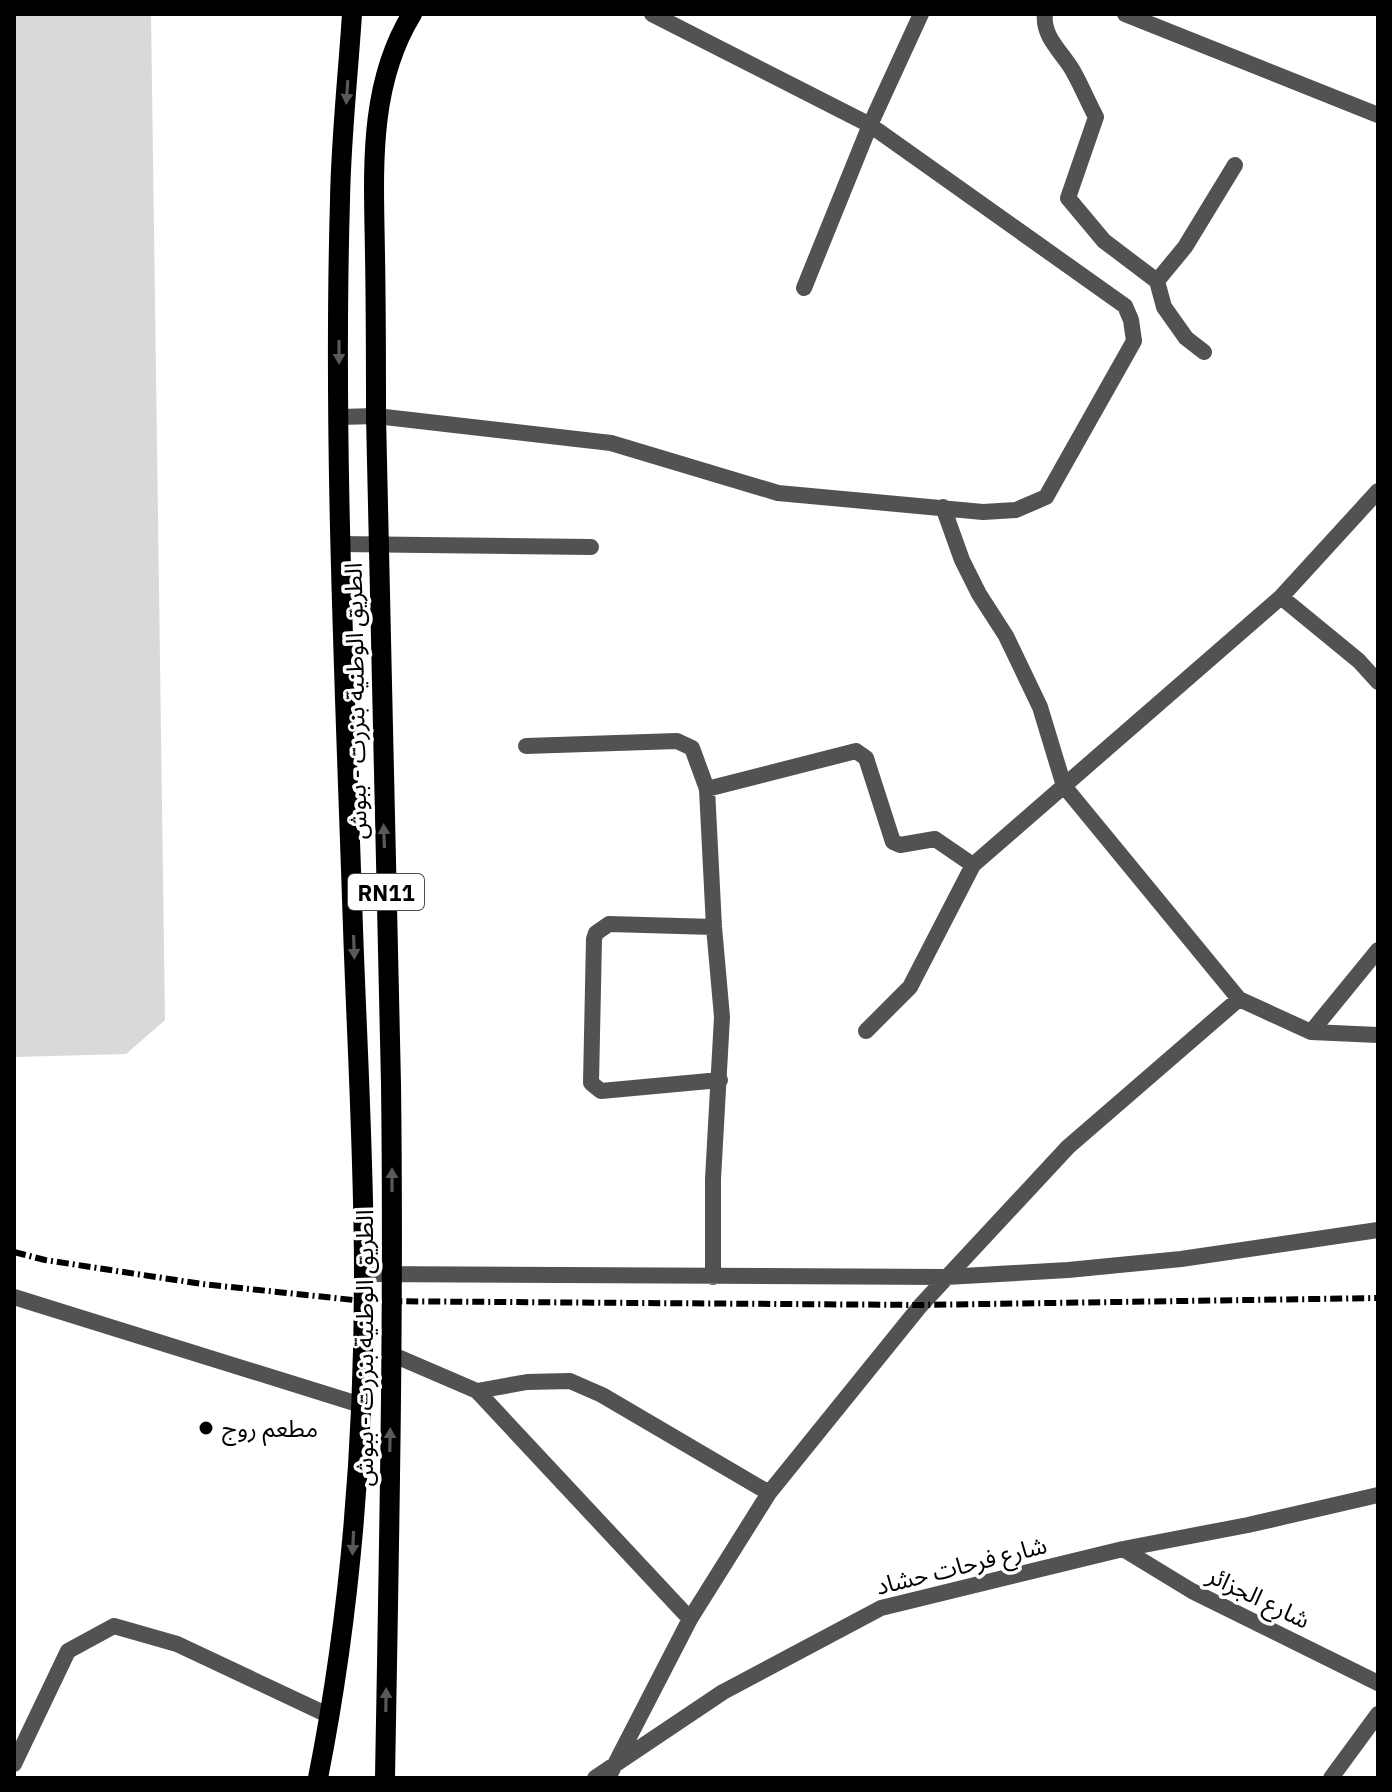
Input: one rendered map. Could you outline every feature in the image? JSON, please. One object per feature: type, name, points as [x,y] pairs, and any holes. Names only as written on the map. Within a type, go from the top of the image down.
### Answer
[{"type":"main road","name":"الطريق الوطنية بنزرت - ببوش","points":[[318,1778],[352,1558],[361,1405],[364,1274],[339,544],[339,248],[352,14]]},
{"type":"main road","name":"الطريق الوطنية بنزرت - ببوش","points":[[385,1778],[392,1274],[373,195],[380,98],[395,45],[412,14]]},
{"type":"main road","points":[[339,248],[375,252]]},
{"type":"main road","points":[[356,1019],[388,1014]]},
{"type":"street","points":[[340,417],[376,416],[611,443],[778,493],[983,512],[1016,510],[1046,497],[1134,341],[1125,306],[870,125],[652,14]]},
{"type":"street","points":[[804,288],[870,125],[921,14]]},
{"type":"street","points":[[1045,14],[1044,21],[1053,44],[1072,69],[1096,117],[1068,198],[1104,241],[1157,281],[1164,307],[1186,338],[1204,352]]},
{"type":"street","points":[[1125,14],[1378,115]]},
{"type":"street","points":[[1157,281],[1185,247],[1235,165]]},
{"type":"street","points":[[866,1031],[910,987],[973,865],[1281,597],[1378,491]]},
{"type":"street","points":[[943,507],[962,560],[1006,636],[1040,707],[1064,786],[1239,999],[1311,1032],[1378,1035]]},
{"type":"street","points":[[339,544],[378,547],[591,547]]},
{"type":"street","points":[[1281,597],[1359,661],[1378,682]]},
{"type":"street","points":[[526,746],[677,741],[692,748],[707,789],[722,1017],[713,1179],[713,1277]]},
{"type":"street","points":[[707,789],[856,751],[866,758],[893,842],[900,845],[935,839],[973,865]]},
{"type":"street","points":[[714,927],[609,924],[596,933],[591,1083],[601,1091],[720,1080]]},
{"type":"street","points":[[1311,1032],[1378,950]]},
{"type":"street","points":[[609,1774],[690,1619],[769,1493],[921,1305],[1068,1147],[1239,999]]},
{"type":"street","points":[[364,1274],[946,1277],[1181,1259],[1378,1230]]},
{"type":"street","points":[[14,1297],[361,1405]]},
{"type":"street","points":[[391,1354],[477,1391],[690,1619]]},
{"type":"street","points":[[477,1391],[527,1382],[570,1381],[602,1395],[769,1493]]},
{"type":"street","name":"شارع فرحات حشاد","points":[[595,1778],[609,1774],[723,1692],[881,1608],[1123,1549],[1248,1525],[1378,1495]]},
{"type":"street","name":"شارع الجزائر","points":[[1123,1549],[1192,1591],[1378,1683]]},
{"type":"street","points":[[14,1764],[68,1651],[114,1626],[177,1644],[330,1716]]},
{"type":"street","points":[[1331,1778],[1378,1714]]},
{"type":"shaded area","points":[[14,14],[151,14],[165,1020],[126,1054],[14,1057]]},
{"type":"railway","points":[[14,1252],[45,1260],[202,1284],[363,1301],[921,1305],[1378,1298]]},
{"type":"place","name":"مطعم روج","points":[[206,1428]]}]
